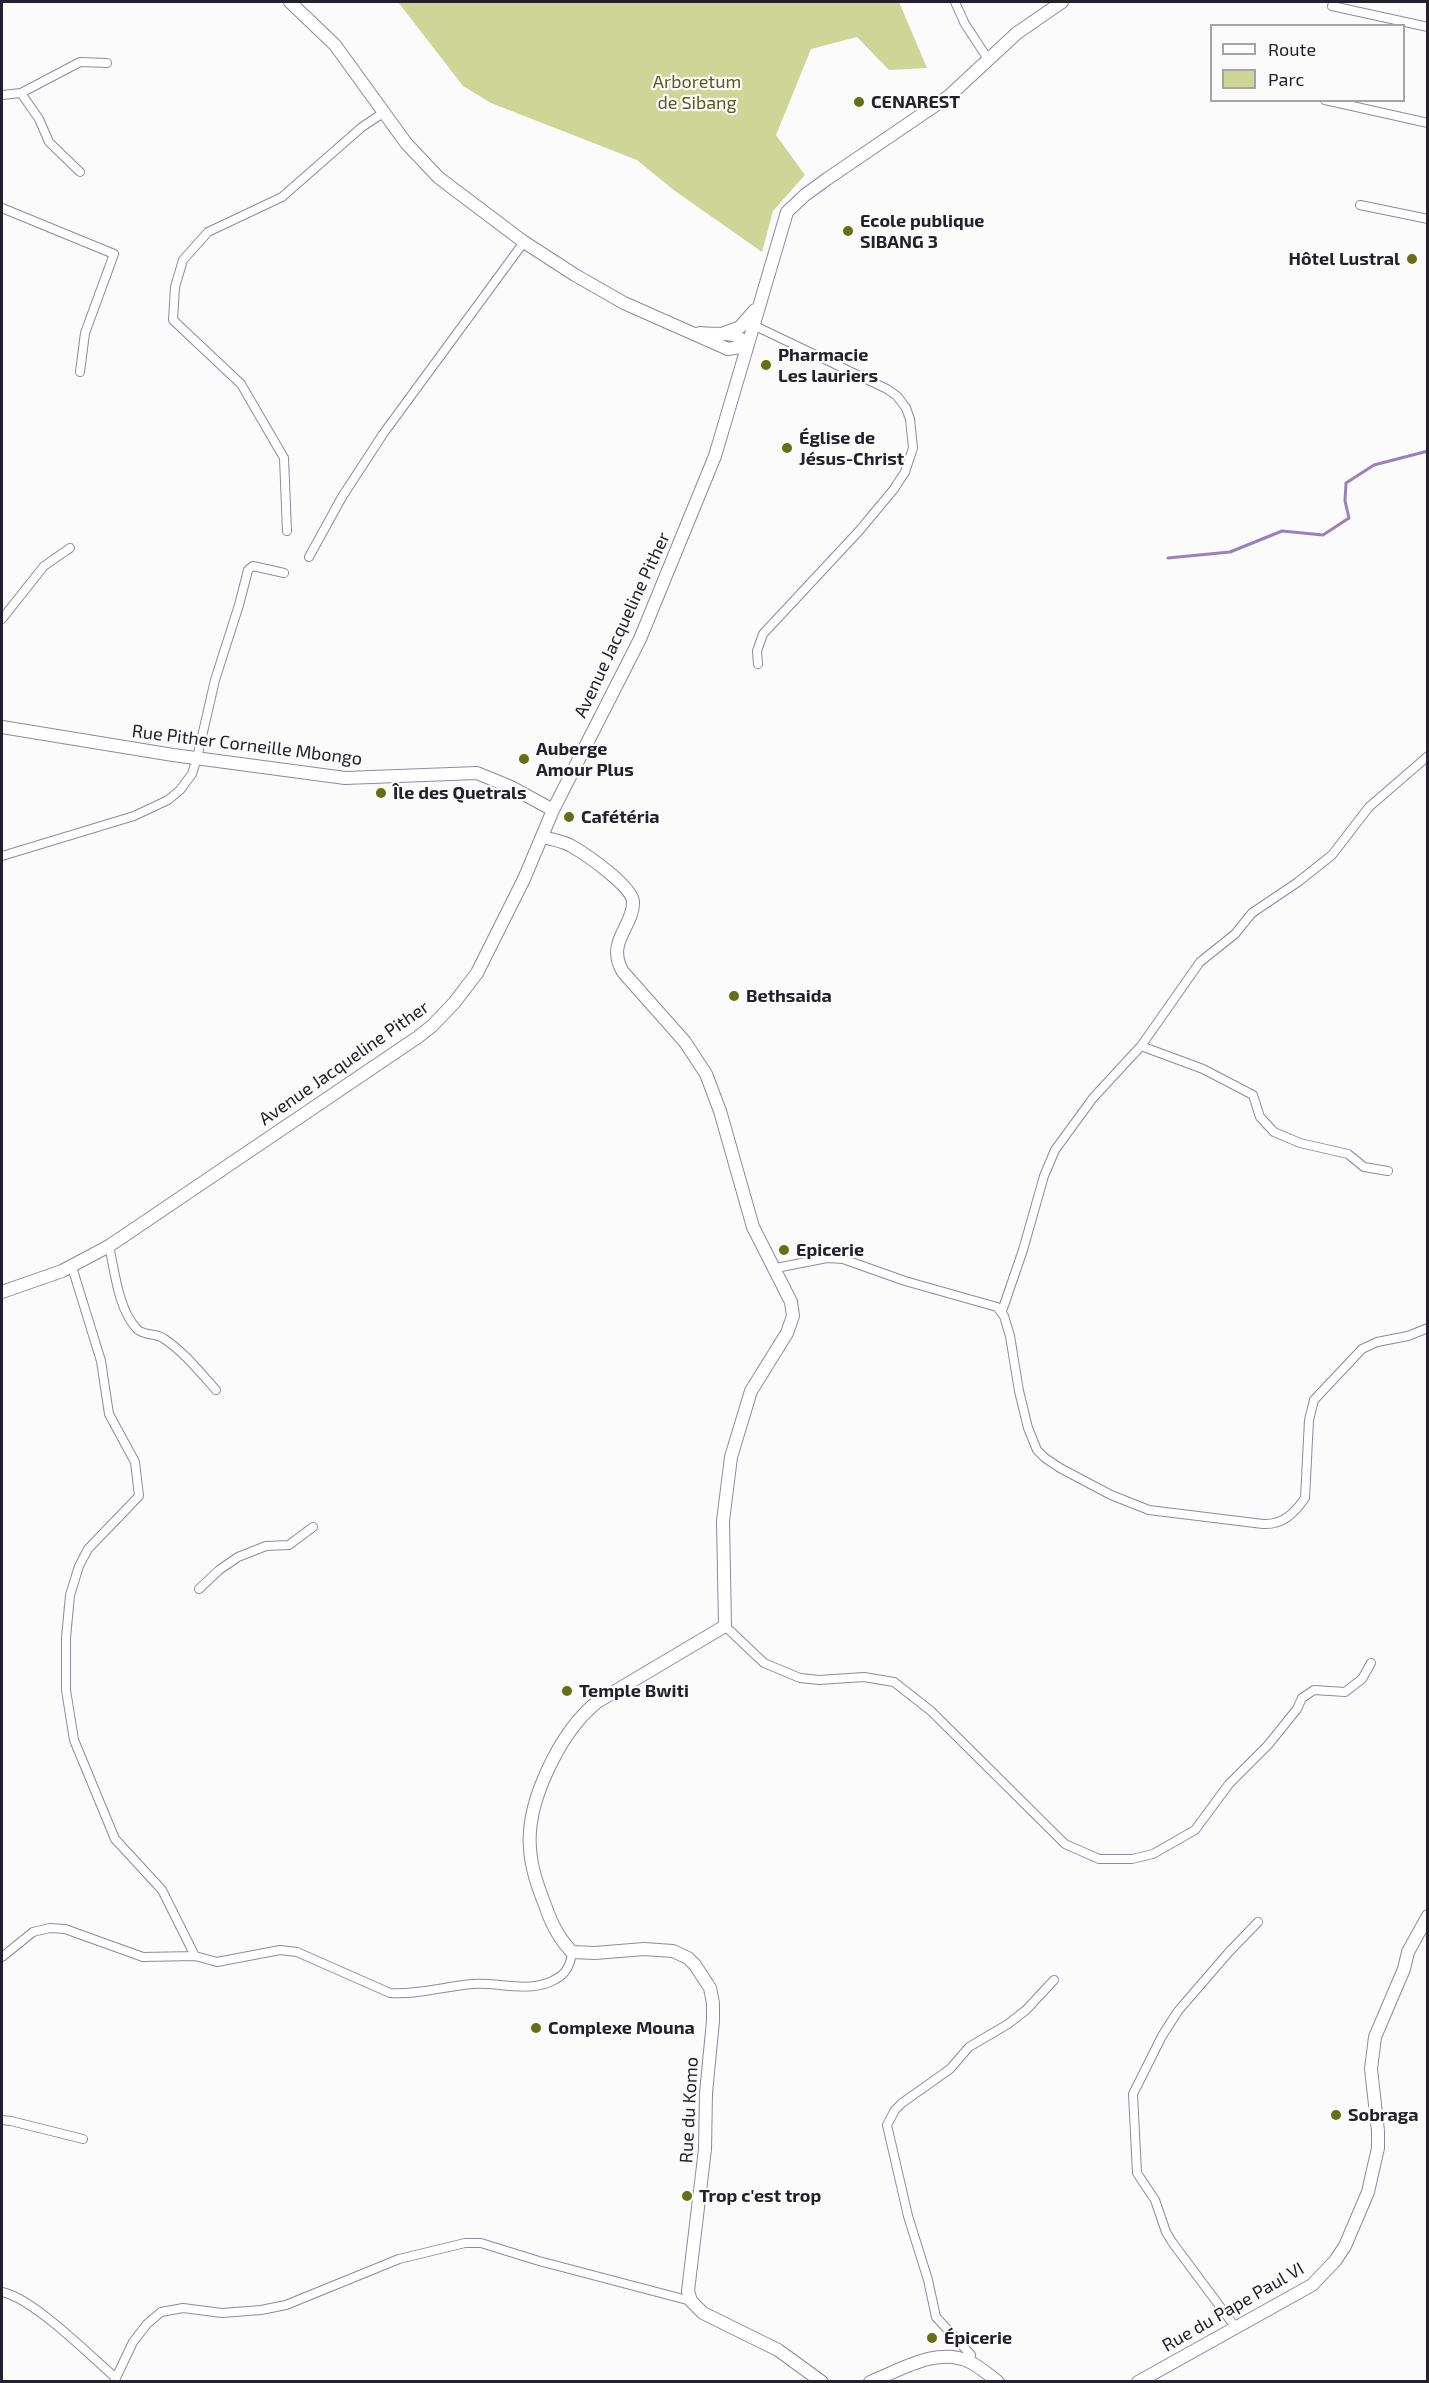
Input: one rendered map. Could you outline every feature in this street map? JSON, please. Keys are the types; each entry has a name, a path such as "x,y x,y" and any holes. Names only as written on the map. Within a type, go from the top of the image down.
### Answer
{"street":[{"path":"290,2 335,45 382,113 438,177 524,242 624,303 693,332 716,339 735,335 744,341 746,346"},
{"path":"955,2 965,24 988,59"},
{"name":"Avenue Jacqueline Pither","path":"2,1292 28,1285 72,1267 109,1246 432,1026 461,995 477,973 506,916 543,837 553,810 620,680 661,591 715,456 787,212 796,202 837,171 949,96 1017,33 1062,2"},
{"path":"1332,6 1428,27"},
{"path":"2,95 21,93 80,62 107,63"},
{"path":"21,93 39,119 49,142 80,172"},
{"path":"1334,102 1428,123"},
{"path":"287,531 284,458 241,384 173,320 175,287 183,260 208,232 282,197 362,127 382,113"},
{"path":"1360,205 1428,219"},
{"path":"2,208 114,254 85,333 80,372"},
{"path":"309,557 342,497 383,434 524,242"},
{"path":"716,339 740,327 758,307"},
{"path":"753,325 887,389 897,396 906,408 913,447 905,472 894,489 835,559 763,634 757,651 758,664"},
{"path":"716,339 733,363 737,383"},
{"path":"2,619 45,566 70,548"},
{"path":"2,856 134,816 168,800 180,790 192,774 197,758 215,680 240,605 248,570 253,566 284,573"},
{"name":"Rue Pither Corneille Mbongo","path":"2,727 197,758 360,779 477,773 511,787 553,810"},
{"path":"1428,756 1369,807 1332,855 1298,882 1252,913 1235,934 1200,962 1141,1046 1093,1098 1055,1150 1044,1176 1017,1270 1002,1311 1010,1336 1028,1428 1037,1450 1045,1458 1111,1495 1149,1510 1273,1525 1297,1510 1305,1498 1310,1410 1322,1390 1362,1349 1377,1342 1408,1336 1428,1328"},
{"path":"543,837 574,847 623,885 632,895 633,907 618,945 618,964 685,1042 706,1074 720,1111 753,1227 776,1268 791,1302 793,1316 788,1333 751,1391 732,1457 723,1521 724,1626 764,1663 800,1678 819,1680 864,1677 894,1682 930,1711 1065,1844 1078,1852 1102,1860 1132,1859 1153,1854 1195,1830 1229,1784 1268,1745 1297,1709 1302,1698 1314,1690 1346,1692 1362,1679 1371,1663"},
{"path":"1141,1046 1203,1069 1253,1095 1260,1117 1274,1132 1300,1143 1348,1154 1364,1167 1388,1171"},
{"path":"109,1246 119,1292 136,1328 142,1333 160,1337 181,1352 216,1390"},
{"path":"776,1268 827,1258 843,1259 905,1281 989,1304 1002,1311"},
{"path":"72,1267 101,1361 109,1414 135,1462 139,1490 139,1496 88,1549 79,1566 70,1595 66,1638 66,1690 74,1740 115,1839 162,1890 195,1956"},
{"path":"199,1589 219,1570 238,1557 266,1546 289,1545 313,1527"},
{"path":"2,1957 33,1932 50,1928 65,1929 143,1957 195,1956 217,1962 280,1950 297,1952 390,1993 403,1994 471,1984 521,1987 546,1984 562,1975 572,1952 561,1940 549,1915 534,1875 530,1848 533,1810 550,1765 575,1725 597,1702 724,1626"},
{"name":"Rue du Pape Paul VI","path":"1138,2382 1312,2285 1335,2261 1354,2228 1373,2177 1378,2148 1371,2068 1376,2037 1404,1969 1408,1952 1428,1916"},
{"path":"1236,2328 1172,2242 1166,2232 1155,2200 1137,2173 1133,2094 1158,2045 1179,2011 1258,1922"},
{"name":"Rue du Komo","path":"572,1952 588,1954 644,1949 673,1952 688,1958 710,1988 713,2021 706,2093 705,2149 687,2285 691,2301"},
{"path":"969,2361 971,2355 936,2318 928,2280 908,2216 887,2125 895,2110 902,2103 950,2069 969,2046 1008,2024 1026,2010 1054,1980"},
{"path":"2,2120 83,2139"},
{"path":"2,2292 14,2295 43,2316 115,2380 133,2342 147,2324 161,2312 183,2308 222,2313 286,2305 399,2259 465,2242 481,2243 539,2261 691,2301 703,2313 778,2350 822,2382"},
{"path":"870,2382 935,2358 947,2356 969,2361 998,2382"}],"green space":[{"name":"Arboretum de Sibang","path":"398,2 899,2 927,68 889,70 857,37 811,49 776,135 805,175 773,211 762,252 675,191 637,160 491,103 463,86"}],"waterway":[{"path":"1168,558 1230,552 1282,531 1323,535 1349,518 1345,501 1346,483 1374,465 1428,451"}],"place":[{"name":"CENAREST","path":"859,102"},
{"name":"Ecole publique SIBANG 3","path":"848,231"},
{"name":"Hôtel Lustral","path":"1412,259"},
{"name":"Pharmacie Les lauriers","path":"766,365"},
{"name":"Église de Jésus-Christ","path":"787,448"},
{"name":"Auberge Amour Plus","path":"524,759"},
{"name":"Île des Quetrals","path":"381,793"},
{"name":"Cafétéria","path":"569,817"},
{"name":"Bethsaida","path":"734,996"},
{"name":"Epicerie","path":"784,1250"},
{"name":"Temple Bwiti","path":"567,1691"},
{"name":"Complexe Mouna","path":"536,2028"},
{"name":"Sobraga","path":"1336,2115"},
{"name":"Trop c'est trop","path":"687,2196"},
{"name":"Épicerie","path":"932,2338"}]}
